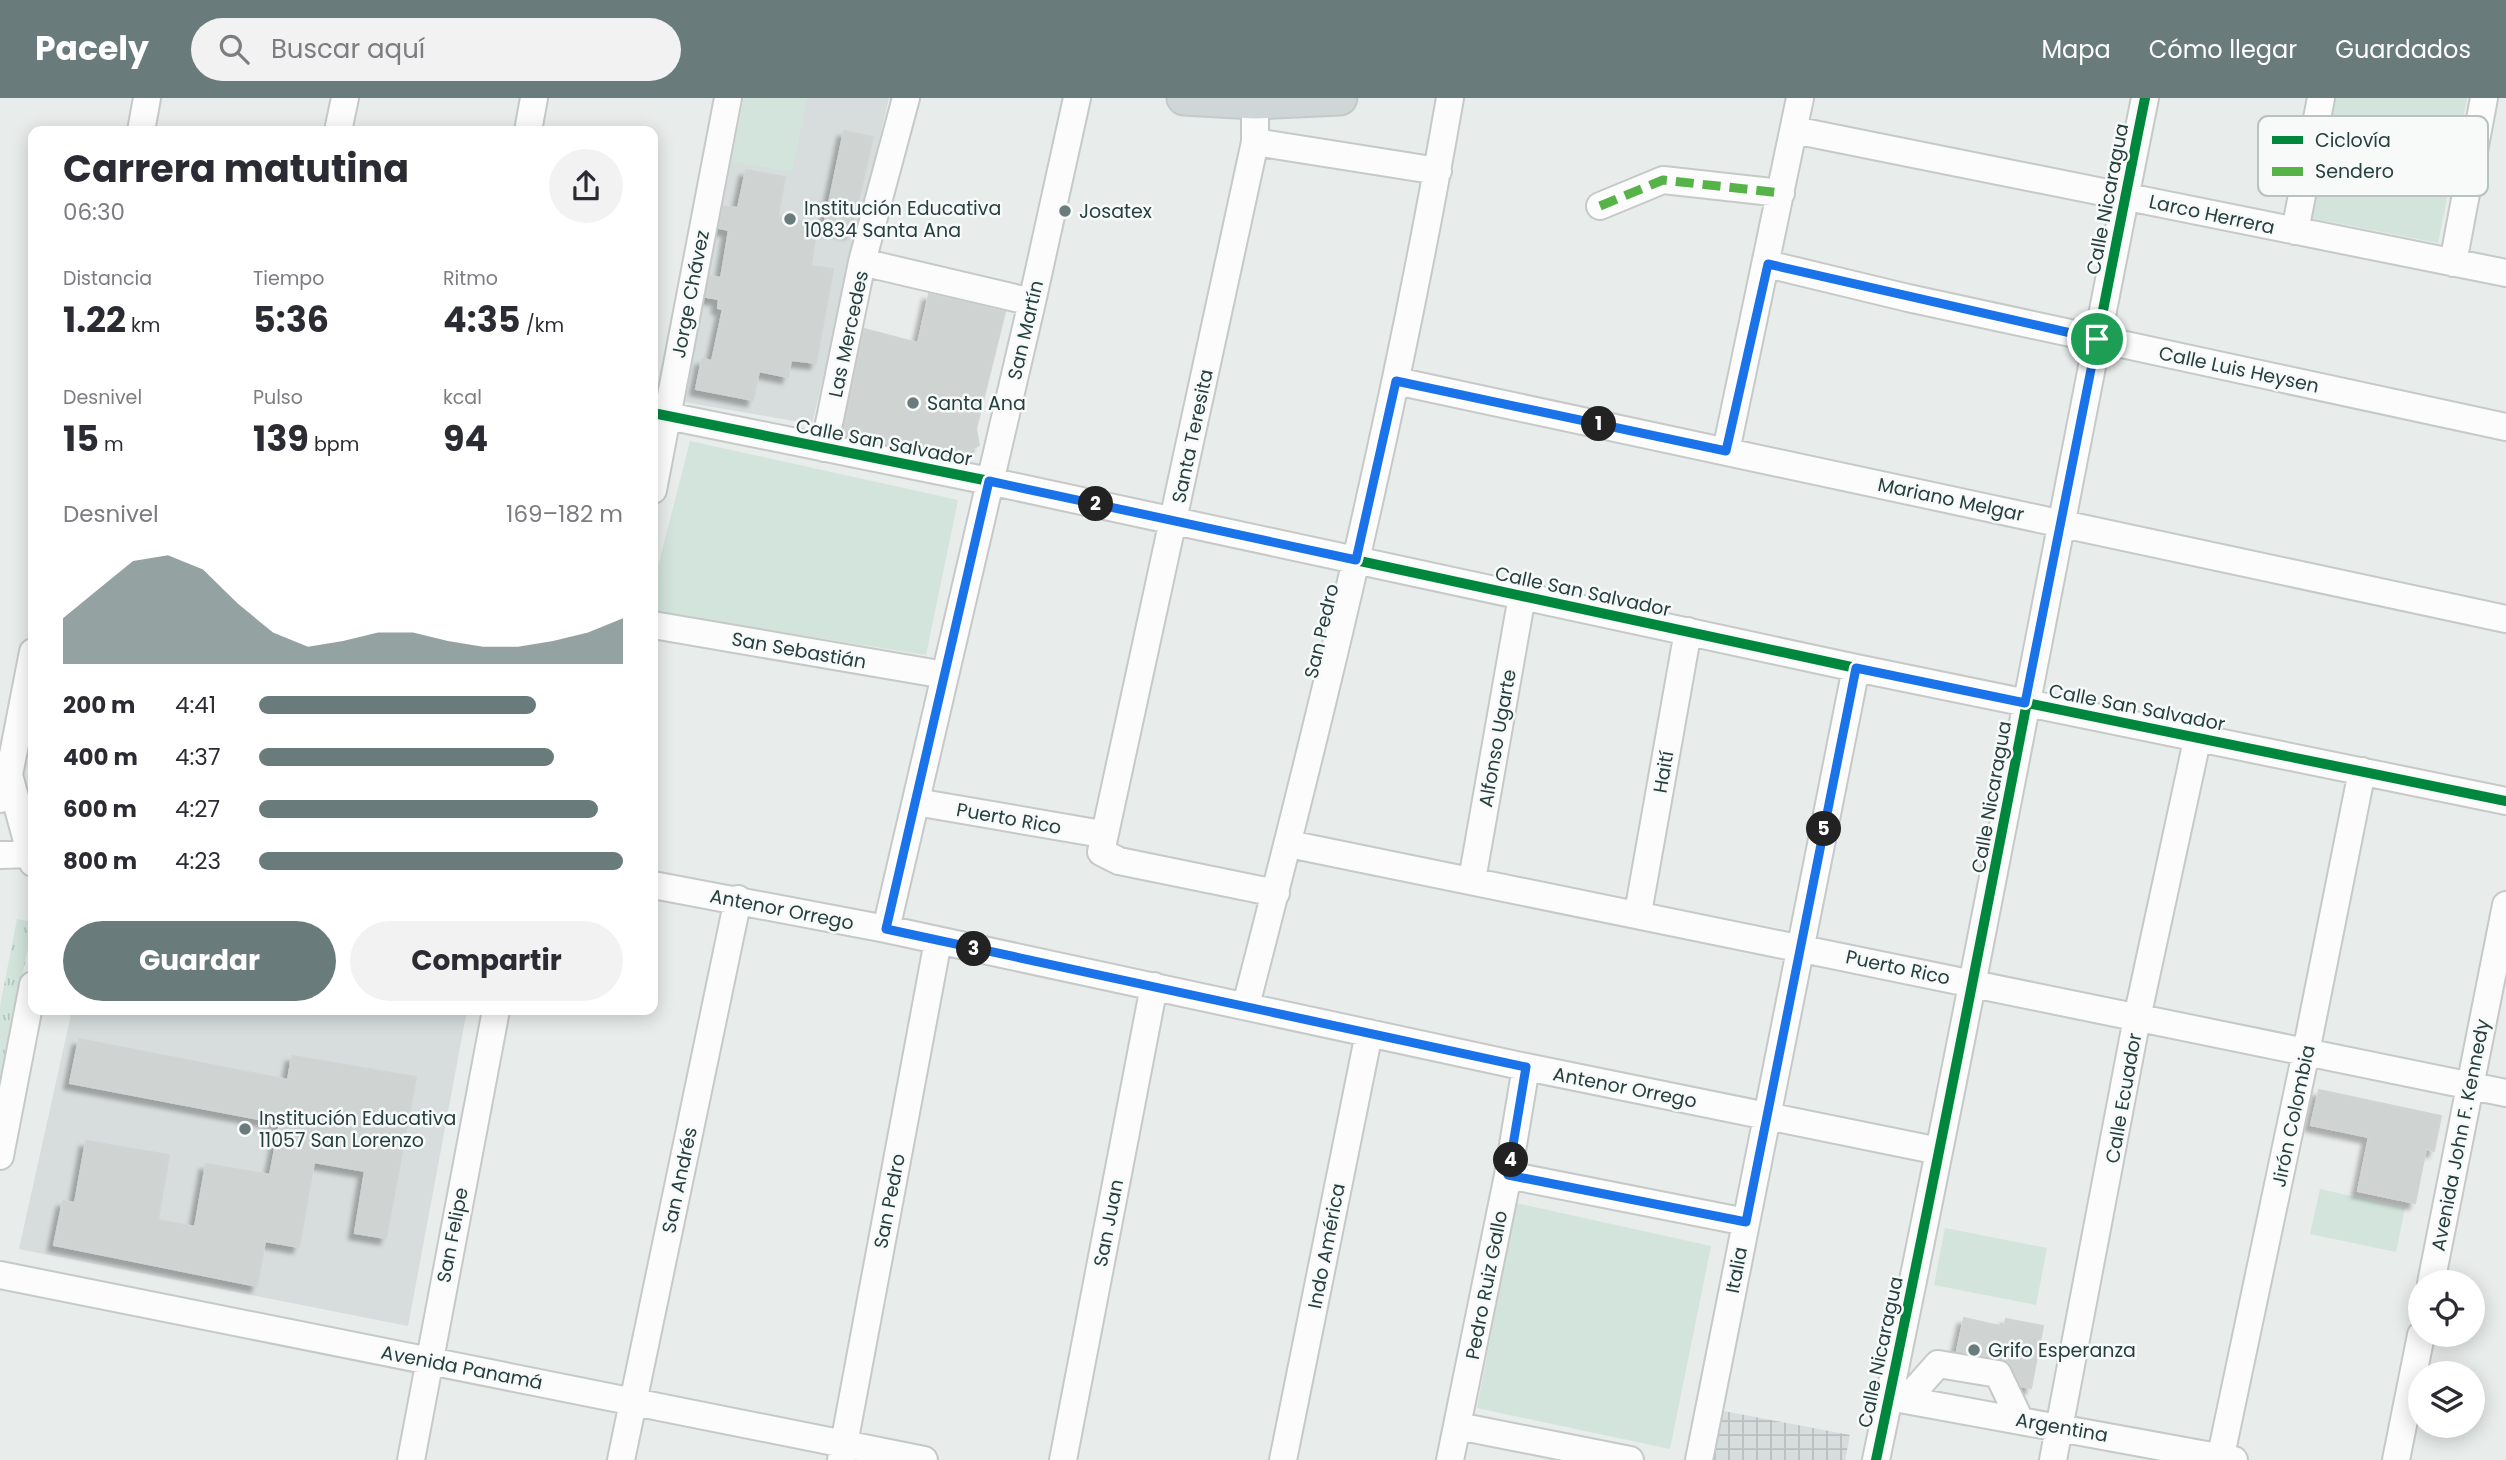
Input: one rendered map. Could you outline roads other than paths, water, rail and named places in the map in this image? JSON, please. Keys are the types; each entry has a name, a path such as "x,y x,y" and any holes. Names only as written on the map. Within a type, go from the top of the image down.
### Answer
{"main road":[{"path":"1184,98 1255,102 1340,98"}],"street":[{"path":"142,126 147,98"},
{"path":"339,126 345,98"},
{"path":"529,126 534,98"},
{"name":"Jorge Chávez","path":"658,436 660,415 729,98"},
{"name":"Las Mercedes","path":"824,448 862,262 906,98"},
{"name":"San Martín","path":"886,929 1077,98"},
{"name":"San Pedro","path":"1246,1005 1289,844 1356,560 1396,381 1450,98"},
{"path":"1726,451 1768,264 1800,98"},
{"name":"Calle Nicaragua","path":"1876,1460 1898,1398 1939,1151 1975,984 2025,703 2145,98"},
{"path":"2317,116 2321,98"},
{"path":"2481,116 2484,98"},
{"name":"Santa Teresita","path":"1102,843 1255,142 1255,102"},
{"name":"Larco Herrera","path":"1794,130 2506,273"},
{"path":"1255,142 1438,171"},
{"path":"1600,206 1663,180 1781,193"},
{"path":"2295,231 2302,196"},
{"path":"2453,263 2466,196"},
{"path":"862,262 1032,302"},
{"name":"Calle Luis Heysen","path":"1768,264 2097,339 2506,426"},
{"name":"Mariano Melgar","path":"1396,381 2506,619"},
{"name":"Calle San Salvador","path":"660,415 989,481 1856,668 2506,801"},
{"name":"Alfonso Ugarte","path":"1472,880 1522,596"},
{"name":"San Sebastián","path":"658,626 944,675"},
{"name":"Haití","path":"1638,913 1688,631"},
{"path":"28,666 10,715 4,787 28,847"},
{"name":"Italia","path":"1699,1460 1856,668"},
{"name":"Calle Ecuador","path":"2053,1460 2137,1018 2198,736"},
{"name":"Jirón Colombia","path":"2225,1459 2362,771"},
{"name":"Puerto Rico","path":"916,803 1102,843 1119,861 1276,893"},
{"name":"Puerto Rico","path":"1289,844 1800,946 2506,1093"},
{"path":"0,855 28,857"},
{"name":"Antenor Orrego","path":"658,886 886,929 1526,1067 1939,1151"},
{"name":"San Andrés","path":"621,1460 738,900"},
{"name":"Avenida John F. Kennedy","path":"2434,1270 2506,905"},
{"name":"San Pedro","path":"842,1452 938,941"},
{"name":"San Juan","path":"1063,1460 1154,986"},
{"path":"0,1156 28,1011"},
{"name":"San Felipe","path":"411,1460 495,1015"},
{"name":"Indo América","path":"1283,1460 1369,1032"},
{"name":"Pedro Ruiz Gallo","path":"1450,1460 1508,1175 1526,1067"},
{"path":"1508,1175 1746,1222"},
{"name":"Avenida Panamá","path":"0,1275 632,1401 842,1452 924,1460"},
{"path":"2396,1460 2419,1347"},
{"path":"1898,1398 1938,1364 1998,1374 2020,1420"},
{"name":"Argentina","path":"1898,1398 2225,1459"},
{"path":"1458,1426 1630,1460"}],"place":[{"name":"Josatex","path":"1065,211"},
{"name":"Institución Educativa 10834 Santa Ana","path":"790,219"},
{"name":"Santa Ana","path":"913,403"},
{"name":"Institución Educativa 11057 San Lorenzo","path":"245,1129"},
{"name":"Grifo Esperanza","path":"1974,1350"}]}
